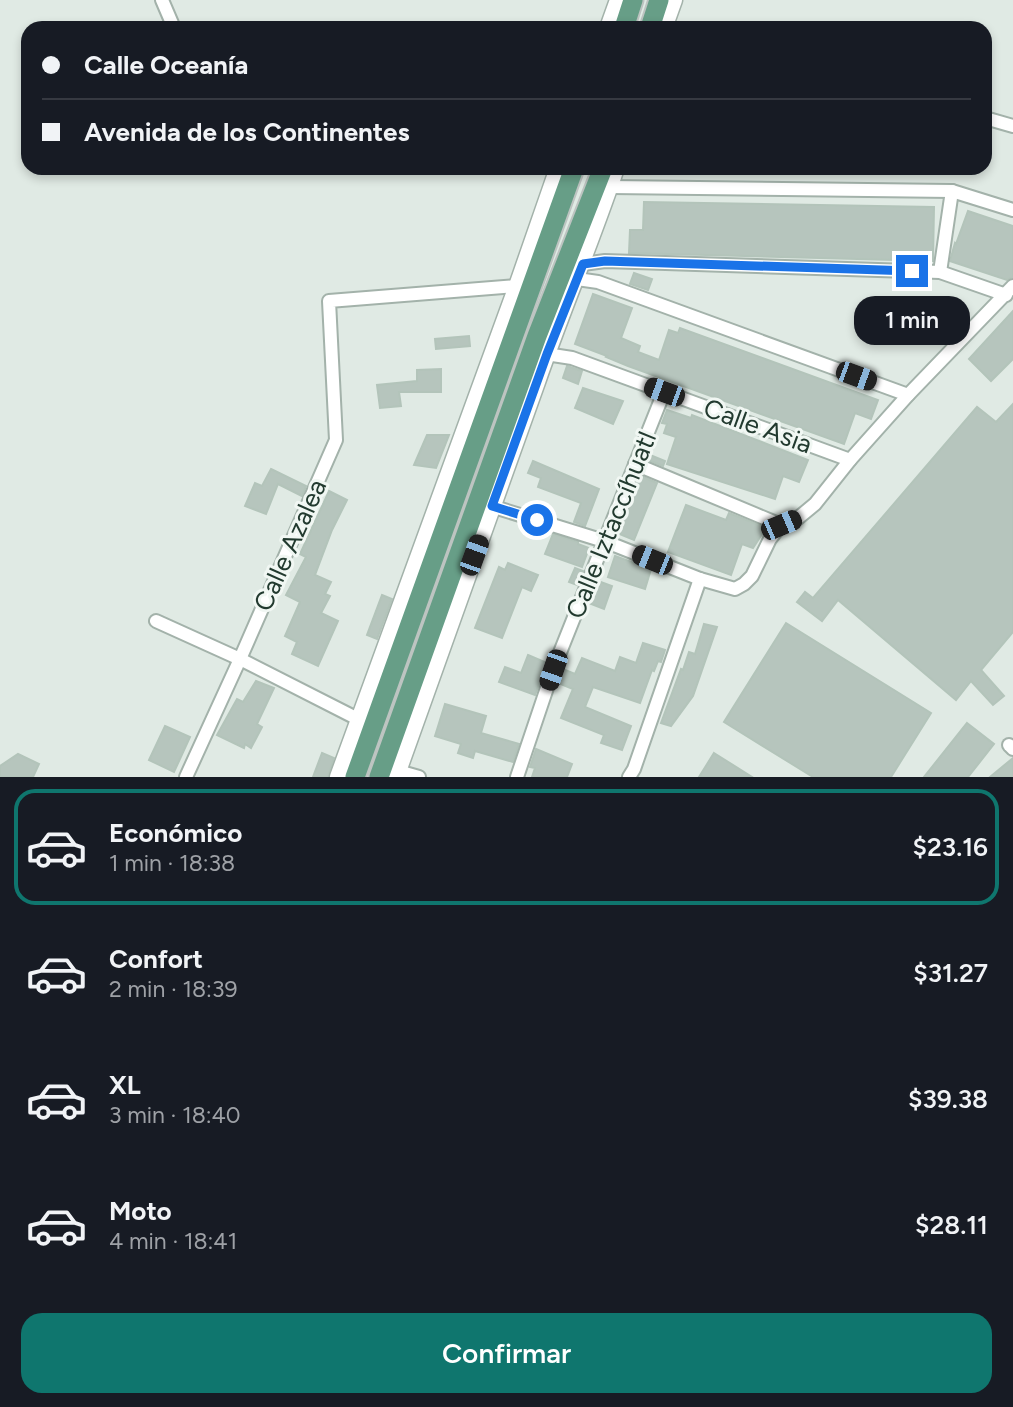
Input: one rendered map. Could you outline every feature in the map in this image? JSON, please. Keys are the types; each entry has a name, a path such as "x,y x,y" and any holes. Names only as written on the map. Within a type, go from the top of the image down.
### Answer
{"main road":[{"path":"626,21 633,0"},
{"path":"652,21 659,0"},
{"path":"355,777 571,175"},
{"path":"379,777 537,336 600,175"}],"street":[{"path":"162,0 171,21"},
{"path":"610,21 618,0"},
{"path":"666,21 674,0"},
{"path":"992,120 1013,126"},
{"path":"338,777 556,175"},
{"path":"418,777 397,774 614,175"},
{"path":"610,187 952,191 1013,210"},
{"path":"940,272 952,191"},
{"path":"492,506 604,541 700,579 735,589 752,576 770,539 781,525 798,518 815,504 908,395 1009,290 940,272 605,261 580,271"},
{"path":"580,271 598,282 908,395"},
{"name":"Calle Azalea","path":"186,777 336,440 329,301 517,286"},
{"name":"Calle Asia","path":"547,354 572,358 850,460"},
{"name":"Calle Iztaccíhuatl","path":"517,777 553,670 664,392"},
{"path":"635,464 781,525"},
{"path":"629,777 700,579"},
{"path":"156,621 240,659 358,719"}],"building":[{"path":"644,202 934,207 933,261 629,253 630,230 643,230"},
{"path":"968,211 1013,226 1013,277 1007,280 950,261"},
{"path":"634,273 652,279 648,290 630,284"},
{"path":"593,294 632,308 621,338 640,346 638,352 659,360 669,330 678,333 680,328 878,400 871,419 855,413 844,444 628,366 575,344"},
{"path":"1013,311 1013,359 991,381 969,359"},
{"path":"469,336 470,346 436,349 435,339"},
{"path":"567,366 582,371 578,384 563,378"},
{"path":"441,369 441,392 399,392 401,406 380,408 377,385 417,381 417,370"},
{"path":"583,388 623,401 613,424 575,408"},
{"path":"1013,404 1013,632 981,670 1004,696 993,705 971,681 956,700 838,600 822,621 797,602 805,592 813,598 977,407 996,422"},
{"path":"667,410 691,418 692,415 808,460 799,482 783,476 775,499 667,464 676,437 664,433 667,424 662,423"},
{"path":"427,435 449,435 436,468 414,465"},
{"path":"650,455 665,461 663,466 648,460"},
{"path":"533,461 599,489 585,526 574,522 581,503 538,487 541,478 528,473"},
{"path":"271,469 306,486 302,496 278,484 266,514 245,506 255,483 262,486"},
{"path":"641,476 657,483 634,540 617,533"},
{"path":"329,491 347,500 315,575 331,582 325,594 330,596 321,613 338,621 318,666 292,654 297,642 285,636 300,602 286,595 306,557 300,554"},
{"path":"686,505 726,520 729,513 766,528 753,548 742,544 731,575 668,552"},
{"path":"553,534 589,548 582,567 545,554"},
{"path":"615,556 651,569 645,589 608,577"},
{"path":"508,563 538,575 531,591 522,587 502,638 475,628 499,567 505,570"},
{"path":"575,568 583,571 577,585 569,582"},
{"path":"598,581 612,586 604,609 591,604"},
{"path":"382,595 392,599 377,639 367,635"},
{"path":"786,623 931,713 891,777 813,777 724,722"},
{"path":"704,624 717,627 693,696 671,726 661,723 689,652 695,654"},
{"path":"643,643 665,650 661,662 658,661 654,671 652,670 640,703 593,687 585,707 631,726 622,750 601,743 604,735 561,718 573,689 558,683 563,669 575,674 582,658 615,671 620,657 636,663"},
{"path":"528,655 547,663 535,695 499,682 505,667 521,673"},
{"path":"256,681 274,688 257,724 262,727 251,748 245,744 244,748 217,735 237,699 243,702"},
{"path":"445,704 486,716 481,733 519,744 513,762 475,751 473,758 458,753 461,744 435,736"},
{"path":"967,723 994,744 968,777 924,777"},
{"path":"165,726 190,737 174,772 149,760"},
{"path":"536,749 572,764 567,777 532,777 535,768 530,767"},
{"path":"322,753 334,758 328,777 313,777"},
{"path":"714,753 752,777 699,777"},
{"path":"18,754 39,764 33,777 0,777 0,766"},
{"path":"1013,758 1013,777 990,777"}],"route":[{"path":"537,520 492,506 583,264 605,261 912,271"}]}
